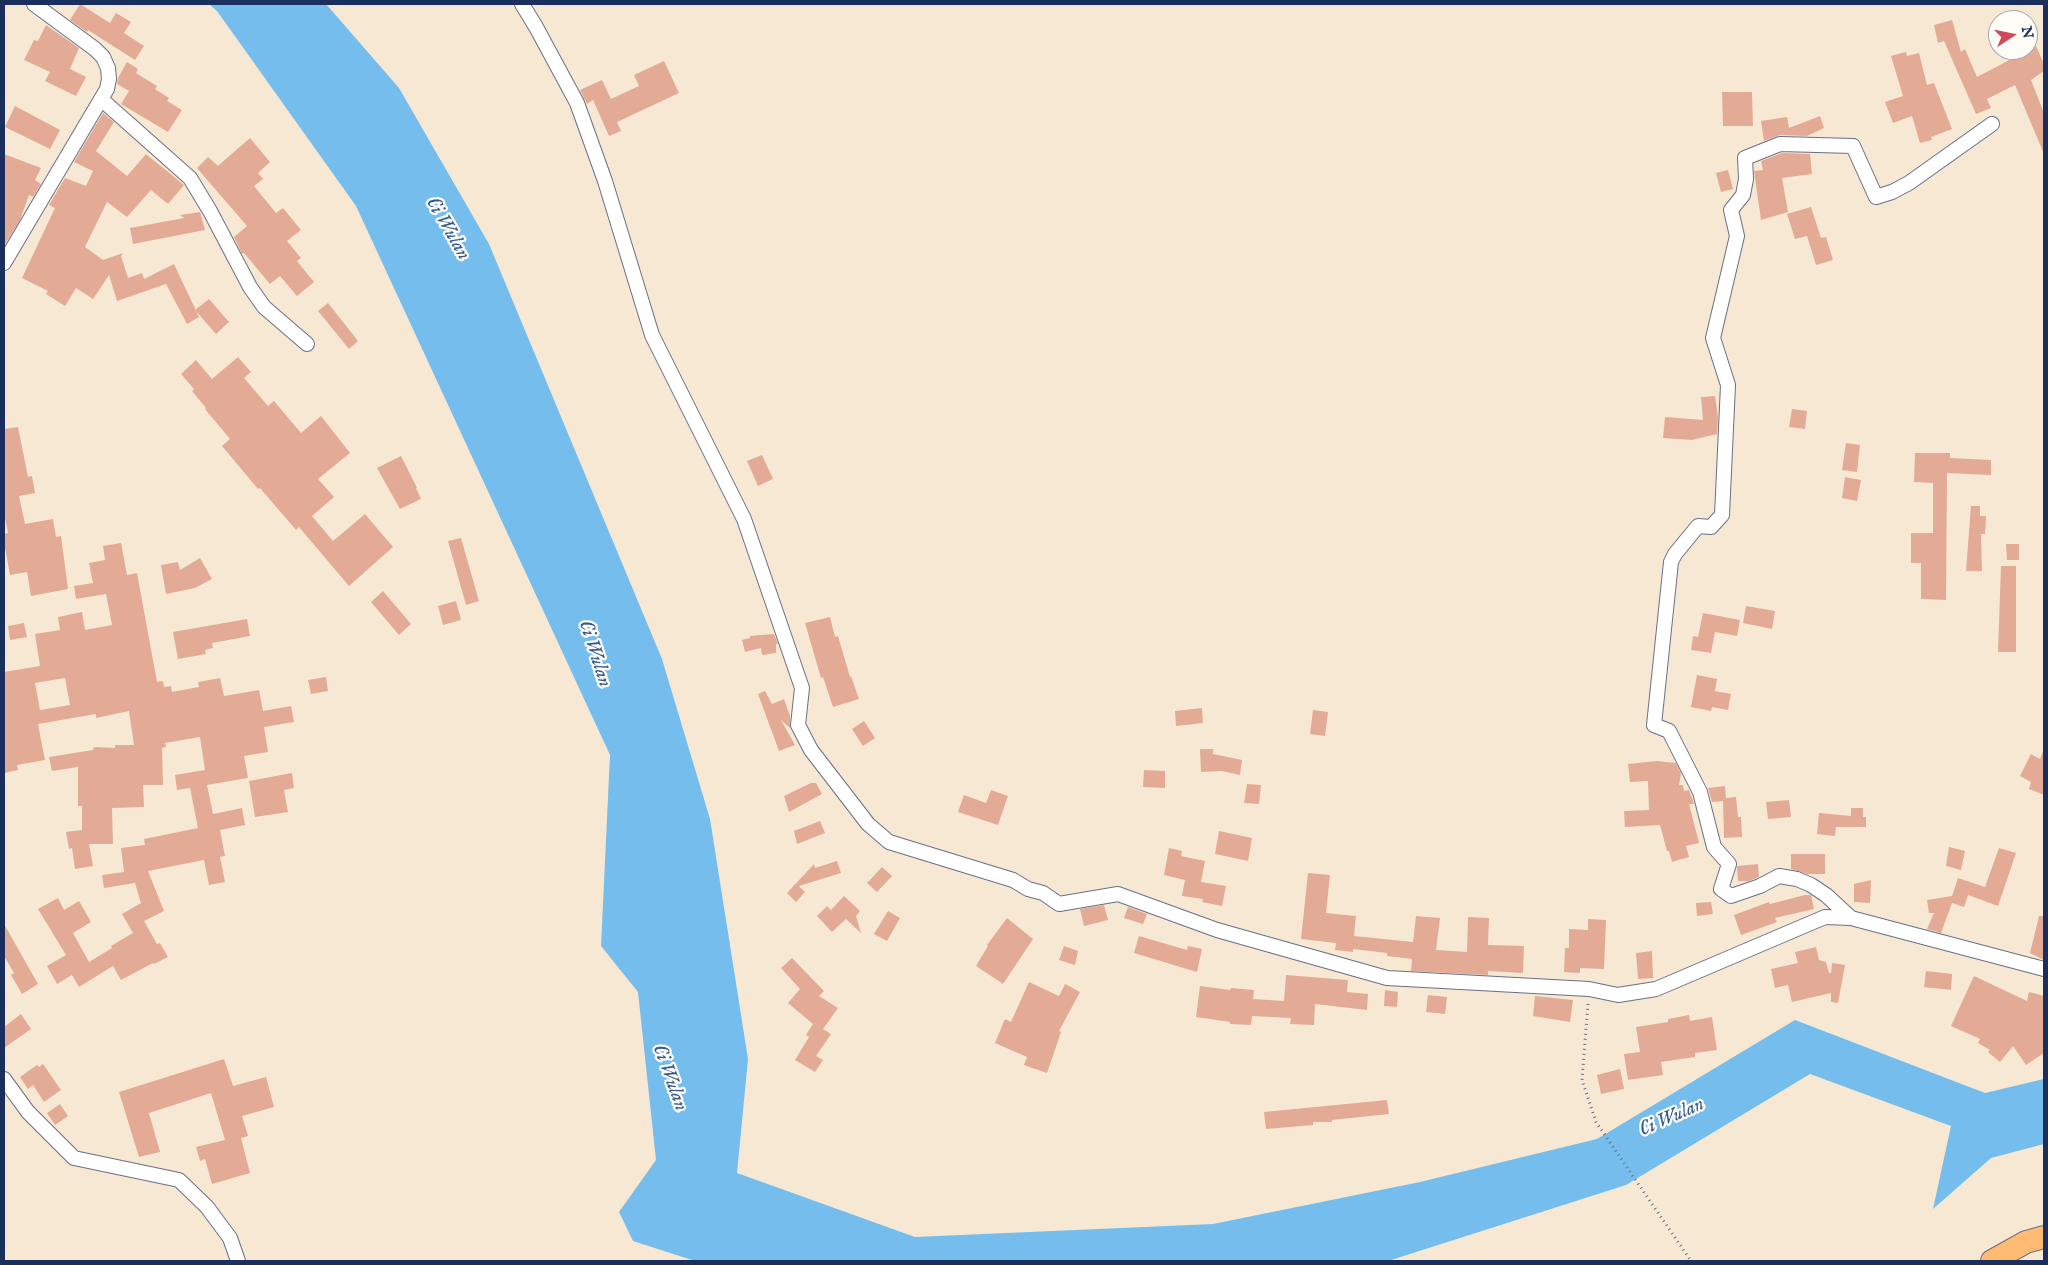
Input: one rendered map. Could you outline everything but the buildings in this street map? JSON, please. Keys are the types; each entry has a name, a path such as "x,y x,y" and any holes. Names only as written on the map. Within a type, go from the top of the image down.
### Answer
{"main road":[{"path":"1992,1261 2026,1242 2044,1237"}],"street":[{"path":"4,263 107,90 109,78 108,68 103,57 95,49 34,4"},
{"path":"522,4 577,102 605,181 652,335 744,519 802,688 798,725 811,750 868,824 889,842 1013,880 1028,889 1043,893 1058,904 1118,894 1218,930 1387,978 1589,989 1618,994 1656,989 1825,917 1850,918 2044,969"},
{"path":"101,99 190,178 210,211 250,287 264,308 307,344"},
{"path":"1850,918 1826,895 1811,885 1797,879 1779,876 1760,886 1730,896 1720,889 1729,864 1714,847 1700,792 1669,731 1654,725 1671,562 1675,554 1698,526 1711,527 1722,515 1728,385 1713,338 1737,236 1731,210 1743,195 1746,179 1745,158 1780,144 1853,146 1876,197 1892,192 1909,183 1992,124"},
{"path":"4,1079 28,1112 74,1158 179,1180 207,1207 230,1238 238,1261"}],"path":[{"path":"1589,989 1582,1080 1596,1122 1691,1261"}],"water":[{"name":"Ci Wulan","path":"209,4 326,4 399,88 489,244 662,659 710,819 748,1059 737,1173 915,1237 1213,1224 1420,1182 1597,1139 1795,1020 1985,1093 2044,1079 2044,1144 1991,1158 1933,1209 1951,1126 1810,1074 1626,1185 1388,1261 695,1261 633,1241 619,1212 656,1160 638,992 601,946 610,755 356,206 217,11"}]}
